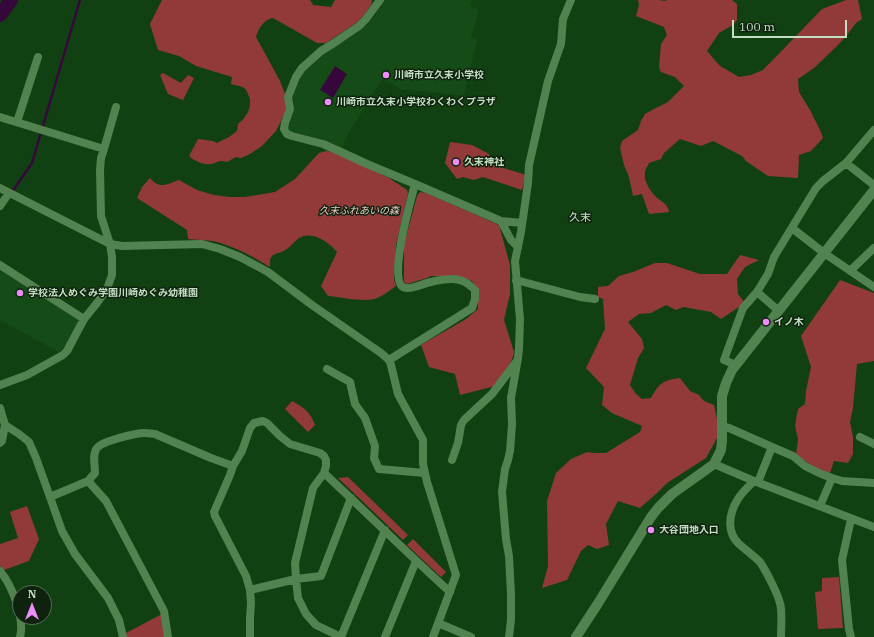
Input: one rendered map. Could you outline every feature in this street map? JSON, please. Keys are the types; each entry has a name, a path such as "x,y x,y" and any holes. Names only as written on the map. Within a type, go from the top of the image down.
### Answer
{"street":[{"path":"380,0 359,26 321,51 302,68 296,77 288,97 290,109 284,129 287,134 324,144 501,221 522,223"},
{"path":"509,637 511,620 511,594 509,556 502,492 505,469 510,451 512,424 511,398 518,358 520,319 515,261 528,183 529,165 548,81 561,44 563,19 571,0"},
{"path":"17,122 38,57"},
{"path":"0,385 27,374 63,355 67,351 84,319 107,289 112,275 112,257 110,244 101,216 100,170 101,158 116,107"},
{"path":"0,117 104,149"},
{"path":"736,365 724,360 743,308 757,292 768,274 774,257 816,188 846,163 874,130"},
{"path":"846,163 874,185"},
{"path":"389,360 472,308 475,298 475,290 464,281 445,279 411,288 405,288 400,285 398,278 398,265 402,238 415,184"},
{"path":"0,188 110,244 122,246 202,244 240,257 268,272 312,305 382,353 389,360 398,394 422,440 423,464 427,482 456,575 432,637"},
{"path":"576,637 658,508 672,494 714,464 721,450 723,426 722,396 726,383 736,365 874,190"},
{"path":"0,206 9,193"},
{"path":"501,221 511,240 518,247"},
{"path":"792,228 874,287"},
{"path":"850,271 874,248"},
{"path":"0,265 84,319"},
{"path":"516,280 580,297 595,299"},
{"path":"757,292 779,311"},
{"path":"452,460 458,443 461,425 464,420 492,394 518,358"},
{"path":"327,369 350,382 355,404 365,418 375,446 374,458 379,469 425,473"},
{"path":"0,408 5,425 2,441 0,443"},
{"path":"250,637 252,603 246,576 214,512 233,466 242,450 250,428 254,424 263,421 290,444 320,453 326,460 324,473 313,488 295,563 298,598 306,614 316,625 341,637 385,530"},
{"path":"5,425 30,442 62,531 75,554 108,598 119,620 123,637"},
{"path":"723,426 793,456 805,466 832,478 842,481 874,483"},
{"path":"50,497 88,481 95,473 94,454 96,448 101,444 133,434 155,434 233,466"},
{"path":"860,437 874,444"},
{"path":"772,447 756,481 738,498 731,517 730,528 732,535 739,544 760,562 769,579 781,608 781,637"},
{"path":"714,464 874,527"},
{"path":"324,473 385,530 416,562 450,592"},
{"path":"820,506 832,478"},
{"path":"88,481 106,501 164,611 168,637"},
{"path":"250,590 296,579 321,576 351,498"},
{"path":"851,519 842,560 848,629 851,637"},
{"path":"385,637 416,562"},
{"path":"0,572 9,584 13,593 20,617 22,631 20,637"},
{"path":"438,623 471,637"}],"shaded area":[{"name":"川崎市立久末小学校","path":"384,0 472,0 470,6 479,10 471,38 477,40 464,96 401,89 382,79 348,134 342,147 290,131 288,126 294,109 293,95 305,70 322,55 357,33 365,26 374,17"},
{"path":"335,66 347,74 333,98 320,90"},
{"name":"学校法人めぐみ学園川崎めぐみ幼稚園","path":"0,268 80,319 64,348 59,352 0,320"}],"green space":[{"path":"162,0 310,0 313,5 331,7 335,0 372,0 371,5 356,23 326,43 317,43 273,18 264,23 256,37 280,81 285,94 286,111 276,131 262,146 250,154 241,158 236,157 227,162 219,161 213,164 205,164 194,160 189,156 198,139 217,143 237,131 238,124 244,119 248,112 250,104 249,96 244,88 231,84 232,77 196,66 179,56 158,50 150,24"},
{"path":"638,0 732,0 737,4 737,20 733,25 719,33 707,51 720,66 739,77 751,75 763,70 822,9 846,0 858,0 862,19 856,23 837,46 814,68 798,79 799,92 810,110 823,138 811,151 799,155 798,178 768,176 746,161 742,156 713,141 701,146 680,139 664,153 661,159 649,163 645,170 645,179 652,193 663,202 669,212 649,214 642,194 633,196 620,148 622,141 638,130 645,114 668,102 684,86 675,77 661,72 659,67 661,44 667,35 664,27 636,16 639,5"},
{"path":"163,73 181,83 188,75 194,78 183,100 168,94 160,75"},
{"path":"450,142 472,145 489,154 494,165 526,175 522,190 483,177 474,180 463,177 457,179 445,163"},
{"name":"久末ふれあいの森","path":"326,151 335,152 389,178 407,190 408,193 396,245 394,280 396,286 377,298 360,300 328,296 321,286 337,252 330,244 320,238 309,235 299,238 287,249 272,256 270,267 250,255 228,246 213,241 188,239 187,230 137,198 142,187 150,178 160,185 179,180 197,190 214,195 230,197 245,197 275,192 295,179 319,153"},
{"path":"420,192 426,193 499,225 510,265 510,294 504,320 514,352 512,360 506,371 495,386 460,395 455,374 429,367 421,345 466,319 478,309 478,289 472,281 458,276 431,276 407,284 404,282 404,245 417,196"},
{"path":"740,255 759,260 745,267 737,279 738,294 745,303 721,319 711,312 684,307 676,310 666,305 651,313 639,314 628,322 642,339 644,348 638,358 630,385 636,394 642,399 651,398 662,383 680,378 690,391 699,395 704,401 714,405 717,419 717,438 706,458 667,483 640,508 618,501 606,524 609,545 597,549 588,545 581,551 567,580 542,588 548,566 547,501 556,473 571,459 587,452 606,453 640,432 642,426 612,413 602,405 604,387 586,368 605,329 603,299 598,297 598,287 608,286 619,276 655,263 667,263 700,274 727,274"},
{"path":"840,280 874,293 874,361 857,364 853,408 850,422 853,437 853,454 848,463 834,461 830,473 816,468 796,454 798,440 795,425 798,409 805,404 811,367 801,336"},
{"path":"292,401 306,411 311,417 315,425 308,432 285,409"},
{"path":"348,477 408,535 403,540 338,478"},
{"path":"27,506 39,539 29,561 4,570 0,566 0,544 18,538 10,512"},
{"path":"413,539 446,572 441,577 407,545"},
{"path":"839,577 843,628 818,629 815,592 822,591 822,578"},
{"path":"162,614 165,637 126,637 126,633"}],"waterway":[{"path":"0,15 11,0"},
{"path":"12,192 32,163 80,0"}],"place":[{"name":"川崎市立久末小学校","path":"386,75"},
{"name":"川崎市立久末小学校わくわくプラザ","path":"328,102"},
{"name":"久末神社","path":"456,162"},
{"name":"学校法人めぐみ学園川崎めぐみ幼稚園","path":"20,293"},
{"name":"イノ木","path":"766,322"},
{"name":"大谷団地入口","path":"651,530"}],"district":[{"name":"久末","path":"580,218"}]}
